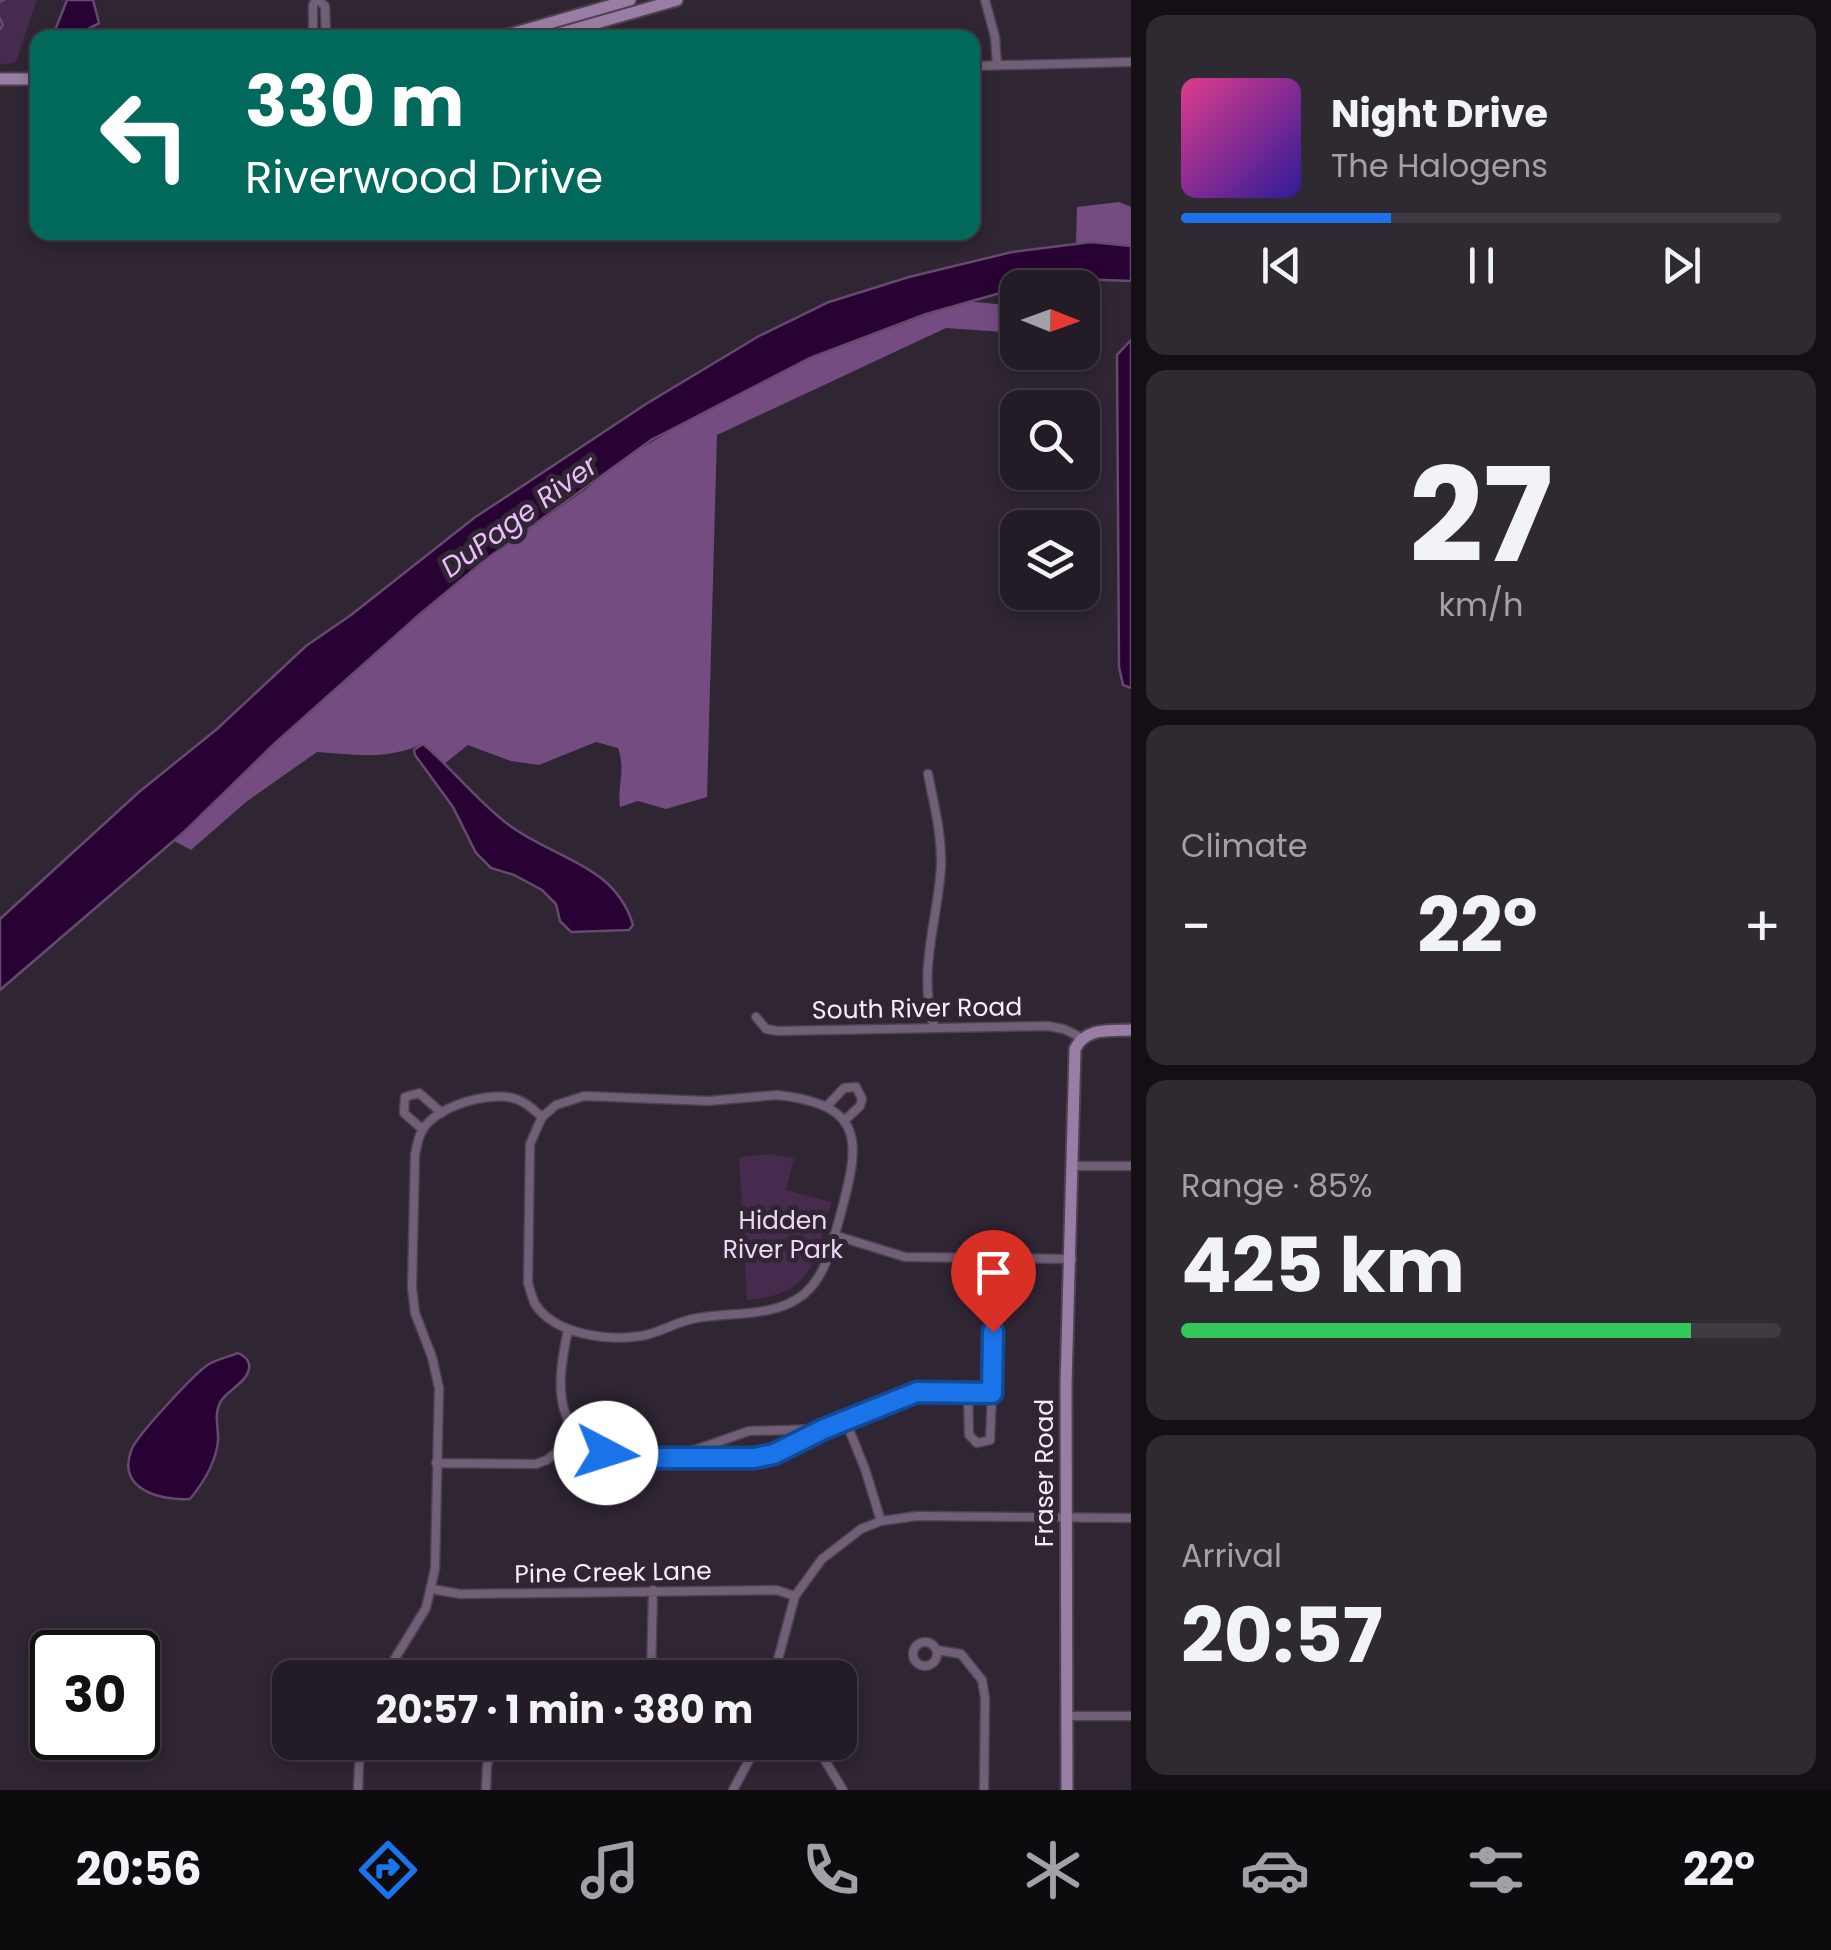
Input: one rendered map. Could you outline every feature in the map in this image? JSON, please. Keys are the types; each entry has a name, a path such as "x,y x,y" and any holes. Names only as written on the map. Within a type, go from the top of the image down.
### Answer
{"street":[{"path":"312,30 313,5 317,0 325,6 326,30"},
{"path":"525,30 630,0"},
{"path":"572,30 677,0"},
{"path":"985,0 995,37 997,65"},
{"path":"980,66 1131,62"},
{"path":"0,79 30,79"},
{"path":"928,774 941,851 927,952 929,1008 934,1026"},
{"name":"South River Road","path":"756,1017 766,1029 778,1032 1048,1026 1082,1038"},
{"path":"1082,1038 1096,1031 1131,1030"},
{"name":"Fraser Road","path":"1067,1790 1066,1385 1075,1050 1082,1038"},
{"path":"828,1105 844,1088 856,1087 862,1098 860,1106 844,1122"},
{"path":"422,1130 404,1113 405,1098 419,1093 442,1113"},
{"path":"395,1660 426,1608 432,1589 439,1388 432,1356 415,1313 412,1288 415,1154 422,1130 442,1113 464,1102 496,1094 520,1100 542,1116"},
{"path":"777,1095 828,1105 844,1122 852,1140 854,1159 826,1263 814,1284 782,1306 691,1319 626,1338 568,1330 549,1319 534,1303 528,1282 530,1144 542,1116 556,1105 584,1096 708,1101 777,1095"},
{"path":"1074,1166 1131,1166"},
{"path":"834,1235 905,1256 1072,1260"},
{"path":"968,1393 968,1436 984,1444 993,1432 994,1260"},
{"path":"568,1330 559,1370 559,1396 568,1419 578,1434 606,1453 624,1458 754,1458 774,1454 824,1429 917,1392 992,1393"},
{"path":"846,1422 866,1469 881,1520"},
{"path":"675,1457 749,1431 824,1429"},
{"path":"436,1463 536,1464 547,1460 578,1434"},
{"path":"778,1660 795,1596 822,1559 838,1544 881,1520 917,1516 1131,1518"},
{"name":"Pine Creek Lane","path":"432,1589 460,1594 776,1590 795,1596"},
{"path":"652,1660 653,1590"},
{"path":"937,1650 960,1654 982,1680 984,1790"},
{"path":"1068,1716 1131,1716"},
{"path":"358,1790 359,1760"},
{"path":"486,1790 489,1760"},
{"path":"734,1790 750,1760"},
{"path":"825,1760 843,1790"}],"green space":[{"path":"0,0 37,0 16,62 0,65"},
{"name":"Hidden River Park","path":"771,1154 794,1158 786,1190 831,1202 816,1256 799,1282 769,1297 747,1300 739,1157"}],"shaded area":[{"path":"1119,202 1131,207 1131,246 1076,244 1077,207"},
{"path":"965,301 1000,304 1000,332 946,328 717,435 707,797 666,809 638,801 620,807 618,748 596,742 539,765 511,761 468,745 444,764 422,744 384,754 317,752 246,802 191,850 174,841 274,744 485,560 625,458 697,415 810,358"}],"water":[{"path":"67,0 93,0 99,23 86,30 56,28"},
{"name":"DuPage River","path":"1091,242 1131,246 1131,281 1100,280 1100,270 1000,270 1000,293 926,314 810,358 651,440 485,560 420,614 274,744 185,831 0,990 0,919 306,646 474,518 646,404 759,336 829,302 909,277 1012,252"},
{"path":"1131,340 1131,688 1123,685 1119,667 1117,355"},
{"path":"423,744 509,825 581,865 612,888 633,925 629,930 571,932 560,921 556,904 542,890 491,868 476,853 453,807 415,755 414,750"},
{"path":"238,1353 248,1360 249,1368 219,1406 217,1449 190,1499 155,1495 136,1484 128,1464 135,1444 202,1369"}],"waterway":[{"path":"0,2 4,0"},
{"path":"0,18 0,29"}],"route":[{"path":"606,1453 624,1458 754,1458 774,1454 824,1429 917,1392 992,1393 993,1332"}]}
